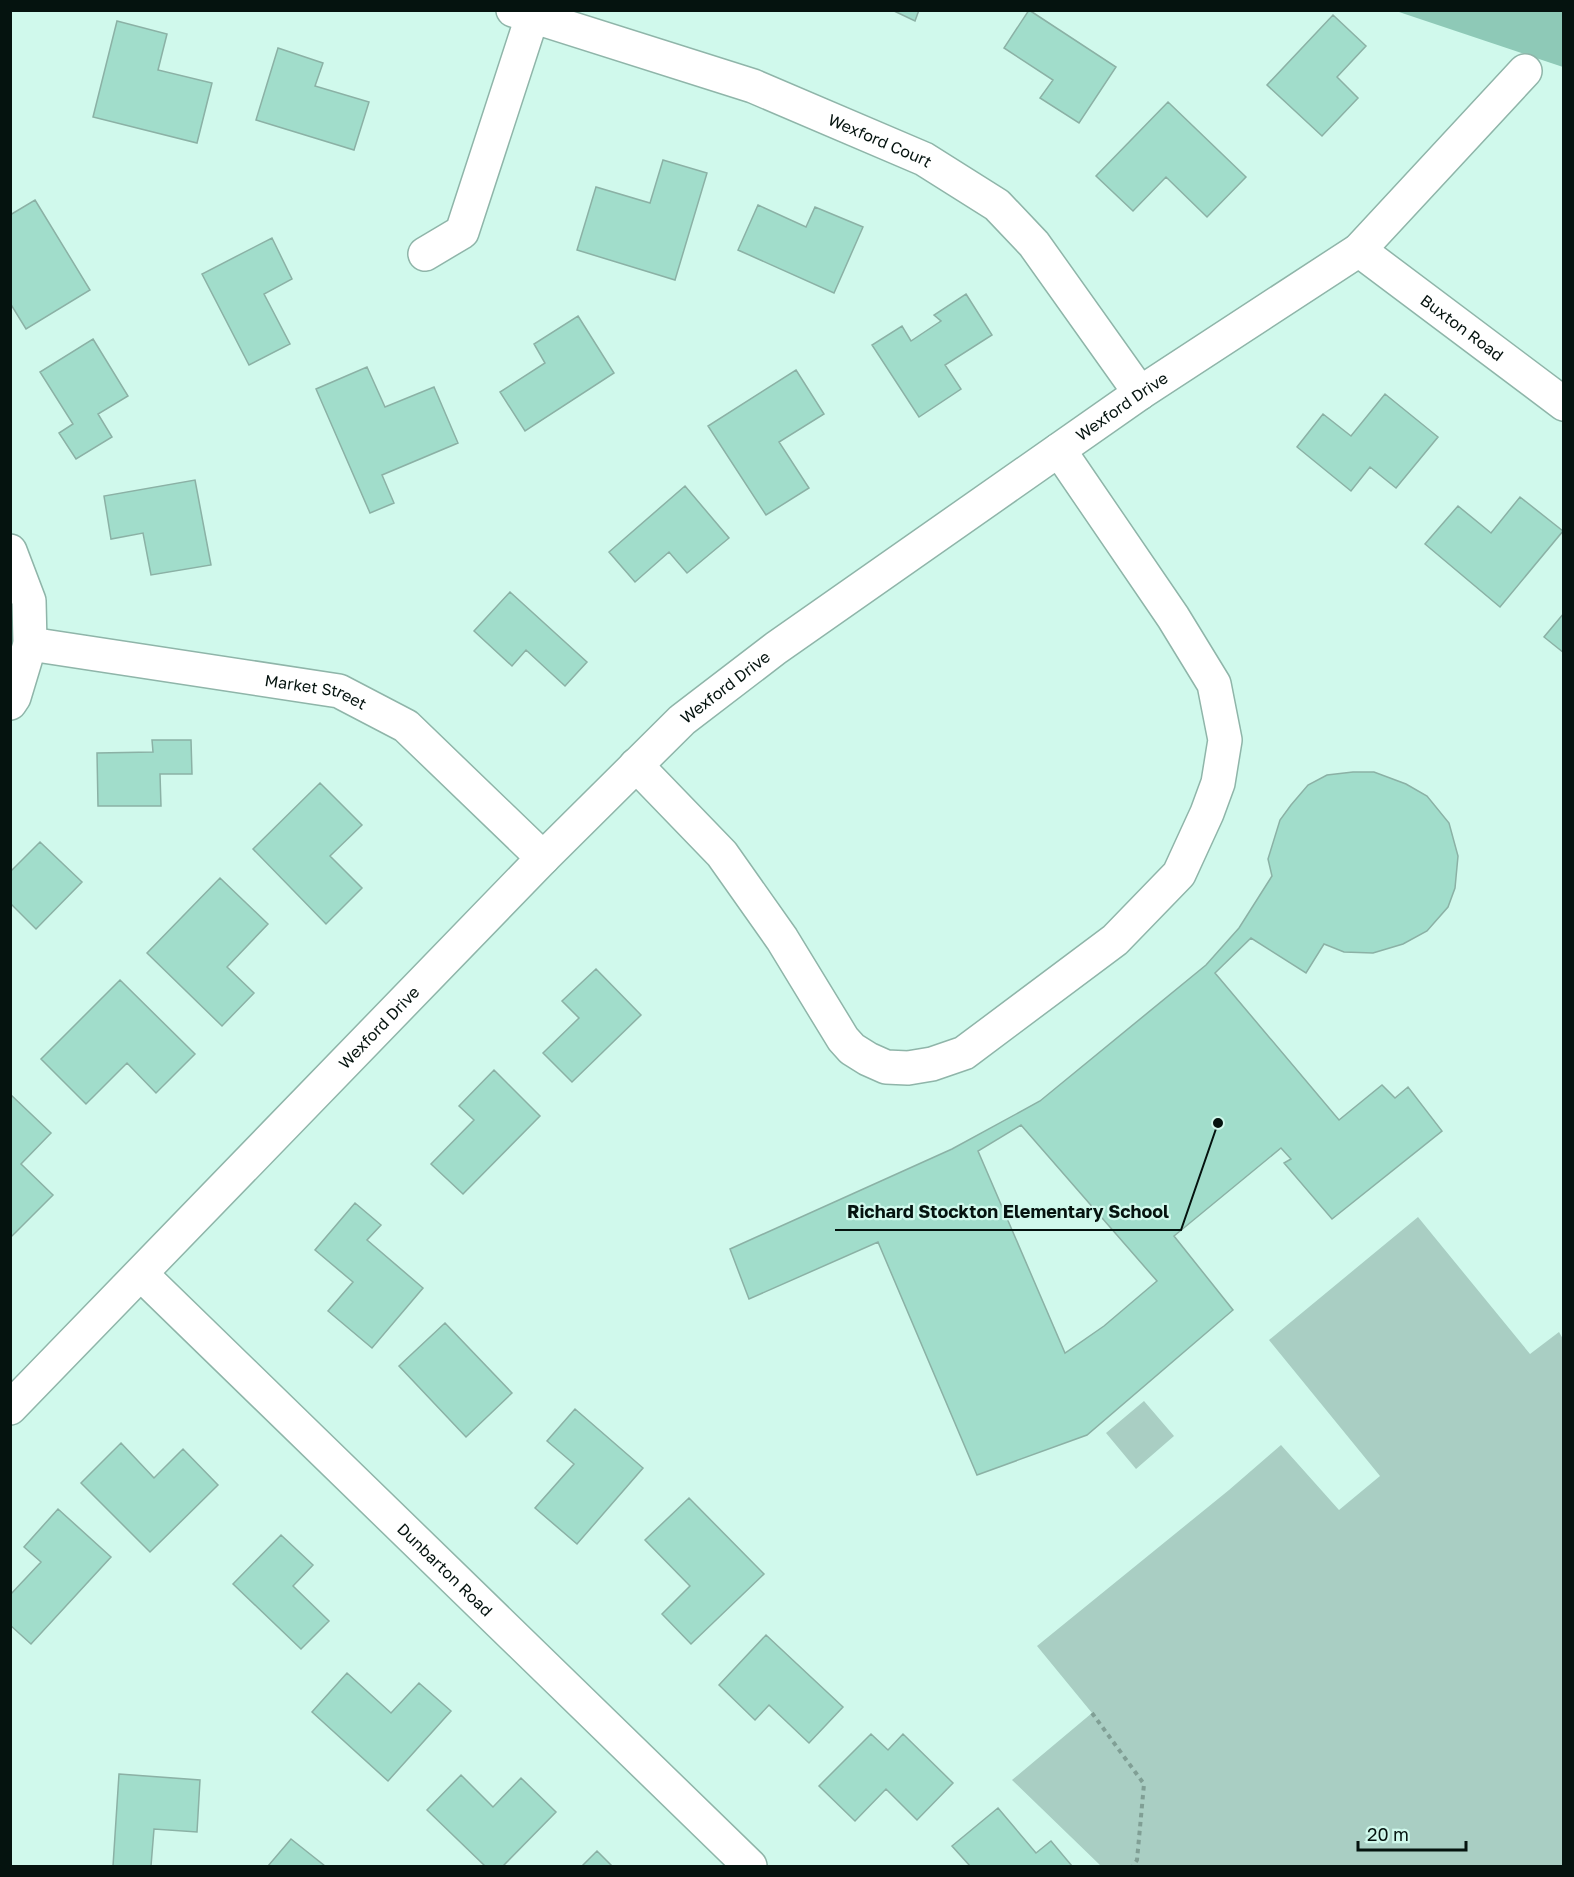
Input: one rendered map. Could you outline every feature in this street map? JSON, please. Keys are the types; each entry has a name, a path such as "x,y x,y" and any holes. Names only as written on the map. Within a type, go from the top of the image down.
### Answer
{"street":[{"name":"Wexford Court","path":"425,254 462,232 522,14 753,86 924,159 997,206 1034,244 1140,393"},
{"name":"Wexford Drive","path":"10,1408 543,858 682,720 776,648 1140,393 1359,250 1526,71"},
{"name":"Buxton Road","path":"1359,250 1563,404"},
{"path":"636,765 722,854 782,939 843,1039 852,1049 886,1067 908,1068 932,1064 964,1053 1115,940 1179,874 1208,813 1218,783 1225,740 1214,684 1173,617 1059,450"},
{"path":"10,551 29,601 30,644 15,697 10,703"},
{"name":"Market Street","path":"30,644 339,691 406,726 543,858"},
{"name":"Dunbarton Road","path":"141,1274 750,1866"}],"path":[{"path":"1092,1713 1144,1784 1137,1860 1133,1866"}],"shaded area":[{"path":"1418,1217 1530,1354 1559,1332 1563,1339 1563,1866 1101,1866 1012,1780 1092,1713 1037,1646 1281,1445 1339,1510 1380,1476 1269,1340"},
{"path":"1144,1401 1174,1436 1136,1469 1106,1433"}],"green space":[{"path":"1396,11 1563,11 1563,67"}],"building":[{"path":"892,10 919,10 915,21"},
{"path":"1029,10 1116,67 1079,123 1040,98 1053,80 1004,48"},
{"path":"1333,15 1366,46 1337,77 1358,98 1322,136 1267,85"},
{"path":"117,21 167,34 158,70 212,83 197,143 93,117"},
{"path":"278,48 323,63 315,86 369,102 354,150 256,120"},
{"path":"1168,102 1246,177 1207,217 1166,177 1133,211 1096,176"},
{"path":"663,160 707,173 675,280 577,250 596,187 650,203"},
{"path":"35,200 90,290 26,329 10,303 10,215"},
{"path":"758,205 806,227 815,207 863,227 834,293 738,250"},
{"path":"272,238 292,279 264,294 290,344 249,365 202,274"},
{"path":"966,294 992,335 945,365 961,389 919,417 872,345 902,326 911,341 941,321 934,315"},
{"path":"578,316 614,373 525,431 500,392 545,363 534,344"},
{"path":"93,339 128,396 98,414 112,437 76,459 59,433 73,424 40,372"},
{"path":"367,367 385,407 434,387 458,443 382,475 394,503 370,513 316,389"},
{"path":"796,370 824,414 779,442 809,488 766,515 708,426"},
{"path":"1385,394 1438,437 1396,488 1370,467 1351,491 1297,447 1323,414 1351,436"},
{"path":"195,480 211,565 151,575 143,533 111,539 104,496"},
{"path":"685,486 729,538 687,573 669,552 635,582 609,552"},
{"path":"1520,497 1563,531 1500,607 1425,544 1458,506 1491,533"},
{"path":"510,592 587,662 565,686 526,650 512,666 474,631"},
{"path":"1564,613 1564,653 1544,637"},
{"path":"152,740 191,740 192,774 160,774 161,806 98,806 97,753 153,752"},
{"path":"1374,772 1406,784 1427,796 1449,823 1458,856 1455,888 1448,907 1427,931 1403,944 1373,953 1344,952 1324,944 1306,973 1251,938 1215,973 1339,1120 1382,1085 1395,1098 1408,1087 1442,1131 1332,1219 1284,1163 1291,1159 1281,1148 1174,1236 1233,1310 1087,1435 977,1475 878,1242 749,1299 730,1249 952,1149 1040,1101 1206,965 1239,928 1272,876 1268,859 1280,820 1308,785 1327,775","holes":["1021,1125 1157,1281 1104,1326 1065,1353 978,1151"]},
{"path":"320,783 362,825 330,856 362,888 326,924 253,849"},
{"path":"40,842 82,882 36,929 10,903 10,872"},
{"path":"220,878 268,924 227,967 254,993 222,1026 147,953"},
{"path":"596,969 641,1015 572,1082 543,1053 579,1018 562,1001"},
{"path":"120,980 195,1054 156,1093 127,1063 86,1104 41,1059"},
{"path":"494,1070 540,1116 463,1194 431,1164 474,1120 459,1106"},
{"path":"10,1094 51,1133 21,1164 53,1195 10,1238"},
{"path":"355,1203 381,1225 367,1240 423,1288 372,1348 328,1311 353,1282 315,1250"},
{"path":"445,1323 512,1393 466,1437 399,1366"},
{"path":"575,1409 643,1468 577,1544 535,1508 574,1464 547,1441"},
{"path":"121,1443 154,1478 183,1449 218,1485 150,1552 81,1483"},
{"path":"689,1498 764,1574 691,1644 662,1614 690,1586 645,1540"},
{"path":"58,1509 111,1557 31,1644 10,1625 10,1595 41,1562 24,1547"},
{"path":"281,1535 313,1565 293,1586 329,1621 301,1649 233,1584"},
{"path":"766,1635 843,1707 809,1743 769,1705 755,1720 719,1685"},
{"path":"347,1673 391,1713 419,1683 451,1711 388,1781 312,1712"},
{"path":"871,1734 888,1750 903,1734 953,1783 917,1820 886,1789 855,1821 819,1786"},
{"path":"119,1774 200,1780 197,1832 154,1829 151,1866 113,1866"},
{"path":"461,1775 493,1807 521,1778 556,1812 503,1866 485,1866 427,1810"},
{"path":"998,1808 1036,1853 1051,1841 1072,1866 970,1866 952,1846"},
{"path":"291,1839 325,1866 268,1866"},
{"path":"597,1851 612,1866 582,1866"}],"place":[{"name":"Richard Stockton Elementary School","path":"1218,1123"}]}
